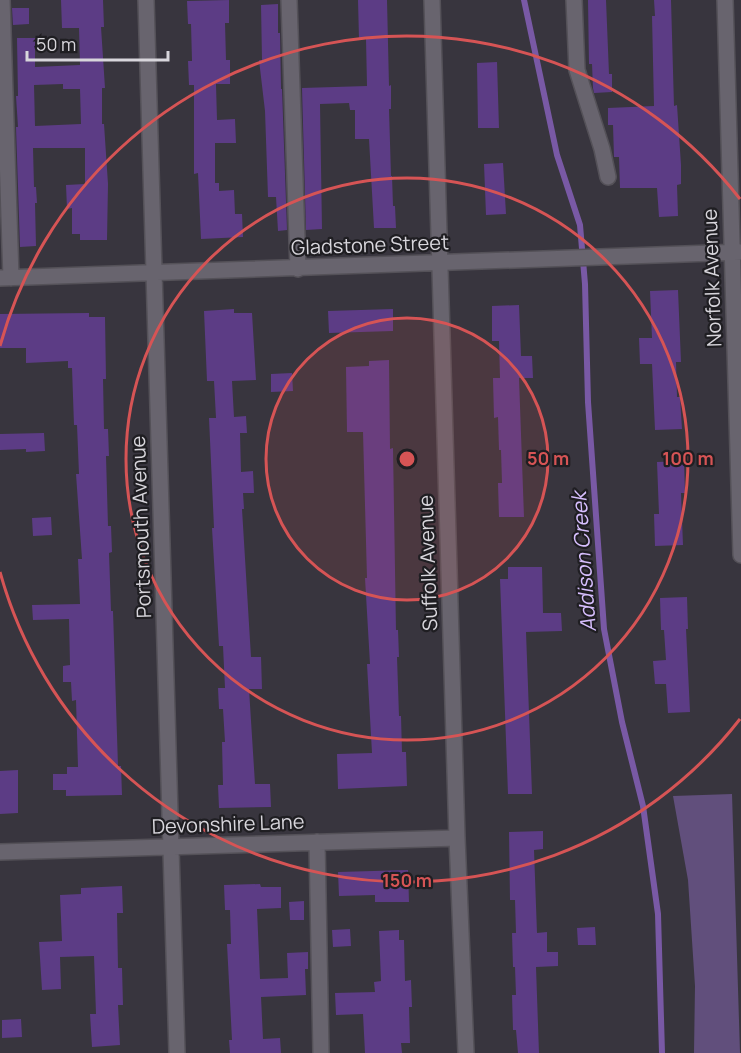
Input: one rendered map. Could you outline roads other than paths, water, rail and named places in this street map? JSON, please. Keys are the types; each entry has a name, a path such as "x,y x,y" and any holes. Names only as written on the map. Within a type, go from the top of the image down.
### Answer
{"street":[{"path":"2,0 6,278"},
{"name":"Portsmouth Avenue","path":"146,0 177,1053"},
{"path":"289,0 298,268"},
{"name":"Suffolk Avenue","path":"432,0 457,838 466,1053"},
{"path":"574,0 577,70 608,177"},
{"name":"Norfolk Avenue","path":"725,0 736,252 741,555"},
{"name":"Gladstone Street","path":"6,278 440,263 567,256 736,252"},
{"name":"Devonshire Lane","path":"0,852 457,838"},
{"path":"317,842 321,1053"}],"waterway":[{"name":"Addison Creek","path":"524,0 557,155 580,225 585,284 588,402 604,629 622,722 643,806 658,914 662,1053"}]}
